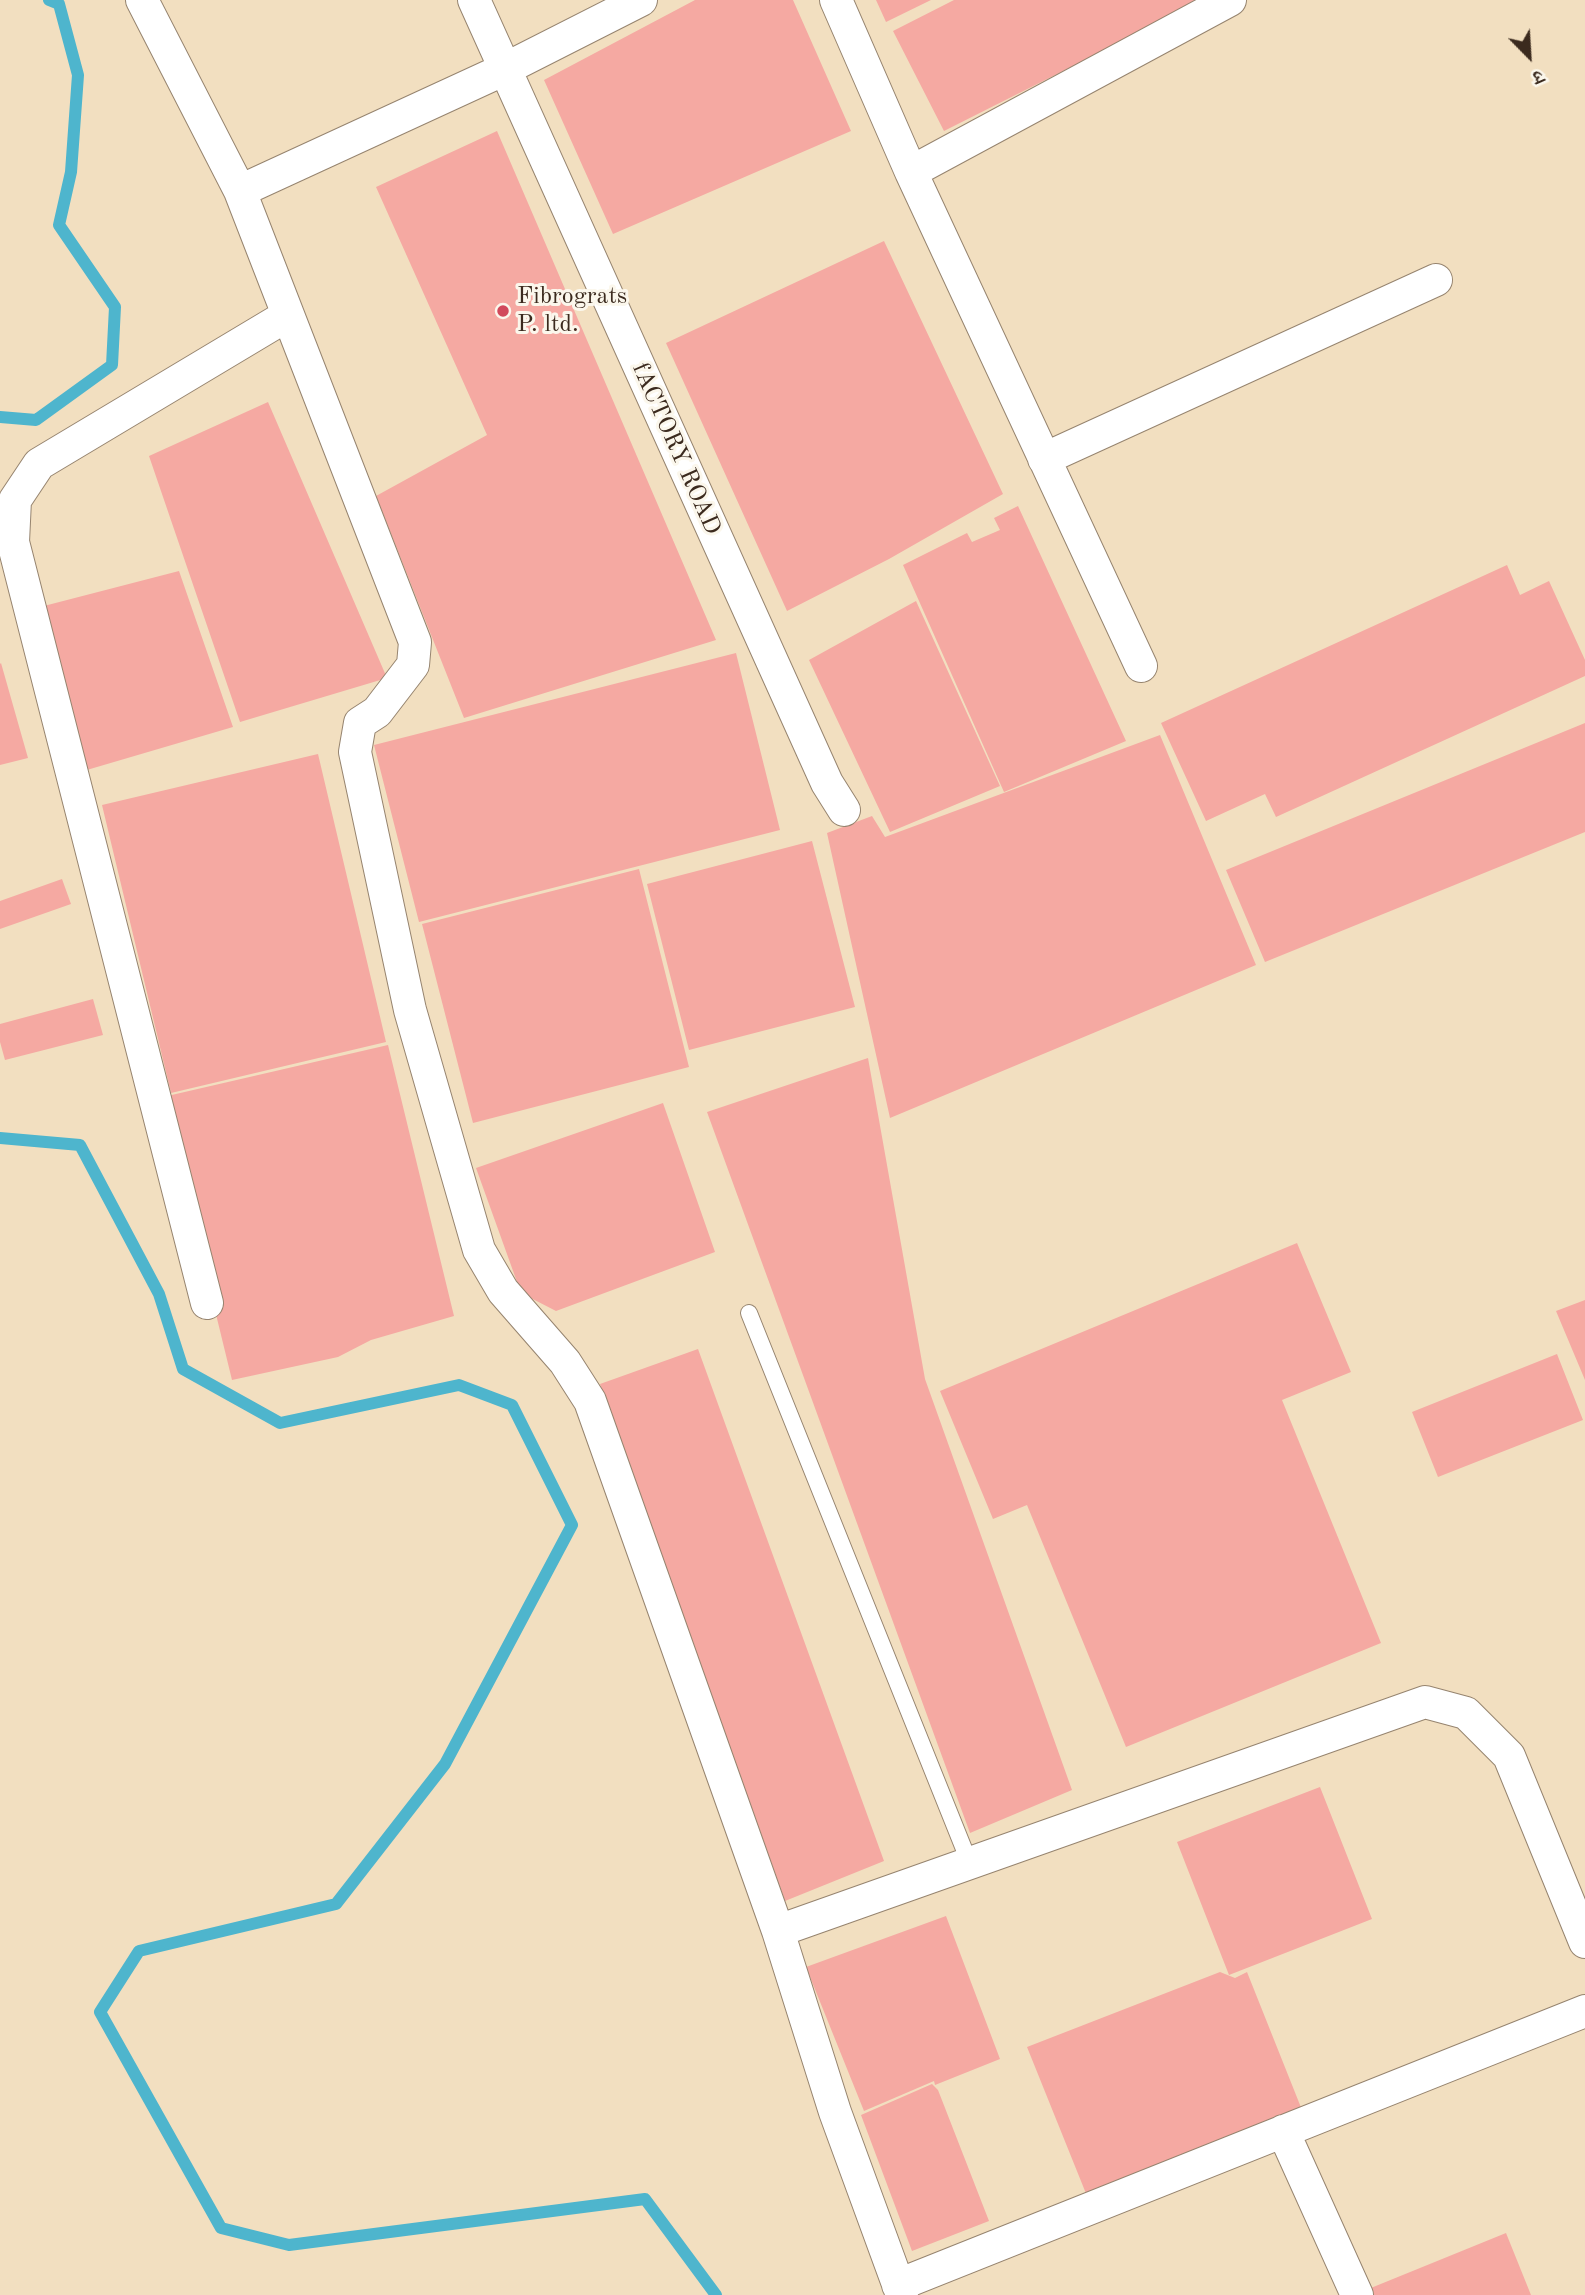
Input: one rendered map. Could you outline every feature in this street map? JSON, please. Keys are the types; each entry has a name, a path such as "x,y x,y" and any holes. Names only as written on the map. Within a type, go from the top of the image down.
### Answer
{"street":[{"path":"142,0 240,191 415,642 413,665 377,712 360,723 355,752 410,1010 479,1250 503,1291 565,1362 590,1401 778,1931 835,2112 900,2290 1585,2011"},
{"name":"fACTORY ROAD","path":"474,0 827,783 844,810"},
{"path":"240,191 505,69 641,0"},
{"path":"836,0 911,172 1141,666"},
{"path":"911,172 1230,0"},
{"path":"1044,459 1436,280"},
{"path":"207,1303 13,542 15,500 39,464 288,315"},
{"path":"778,1931 1425,1702 1466,1713 1509,1755 1585,1942"},
{"path":"1283,2132 1357,2295"}],"lane":[{"path":"749,1313 970,1864"}],"building":[{"path":"695,0 793,0 851,131 613,234 544,80"},
{"path":"876,0 931,0 886,22"},
{"path":"954,0 1204,0 944,131 893,31"},
{"name":"Fibrograts P. ltd.","path":"497,131 716,640 464,718 376,496 487,435 376,187"},
{"path":"884,241 1003,494 889,559 787,611 666,343"},
{"path":"268,402 387,678 240,722 149,456"},
{"path":"1018,506 1126,741 1004,792 903,565 967,533 972,542 1000,530 994,518"},
{"path":"1507,565 1520,595 1549,581 1585,660 1585,676 1276,817 1265,794 1206,821 1161,723"},
{"path":"179,571 233,727 80,772 40,607"},
{"path":"916,601 1000,786 890,832 809,660"},
{"path":"736,653 780,830 419,922 374,745"},
{"path":"0,664 28,758 0,765"},
{"path":"1585,723 1585,832 1265,962 1226,870"},
{"path":"1160,735 1256,965 890,1118 827,833 872,816 885,837"},
{"path":"318,754 386,1042 171,1093 102,805"},
{"path":"812,841 855,1007 689,1050 647,884"},
{"path":"639,869 689,1067 473,1123 422,924"},
{"path":"62,879 71,904 0,929 0,901"},
{"path":"93,999 103,1035 5,1060 0,1042 0,1024"},
{"path":"388,1045 454,1316 371,1340 338,1357 232,1380 163,1097"},
{"path":"868,1058 925,1379 1072,1790 970,1833 707,1112"},
{"path":"663,1103 715,1252 556,1311 521,1293 476,1168"},
{"path":"1297,1243 1351,1372 1282,1400 1381,1643 1126,1747 1027,1505 993,1519 940,1391"},
{"path":"1585,1300 1585,1380 1556,1311"},
{"path":"698,1349 884,1861 785,1901 600,1384"},
{"path":"1557,1354 1583,1420 1438,1477 1412,1412"},
{"path":"1320,1787 1372,1919 1229,1975 1177,1842"},
{"path":"946,1916 1000,2059 935,2085 934,2081 864,2111 806,1967"},
{"path":"1220,1972 1235,1978 1247,1972 1302,2110 1087,2196 1027,2047"},
{"path":"932,2084 938,2090 989,2221 912,2251 861,2115"},
{"path":"1506,2233 1531,2295 1362,2295 1361,2292"}],"waterway":[{"path":"0,417 36,420 112,365 115,307 59,225 71,172 78,75 59,4 49,0"},
{"path":"0,1138 80,1145 159,1294 183,1369 280,1423 459,1385 512,1405 572,1525 445,1764 336,1904 139,1951 100,2012 221,2228 289,2245 645,2199 716,2295"}],"place":[{"name":"Fibrograts P. ltd.","path":"503,311"}]}
